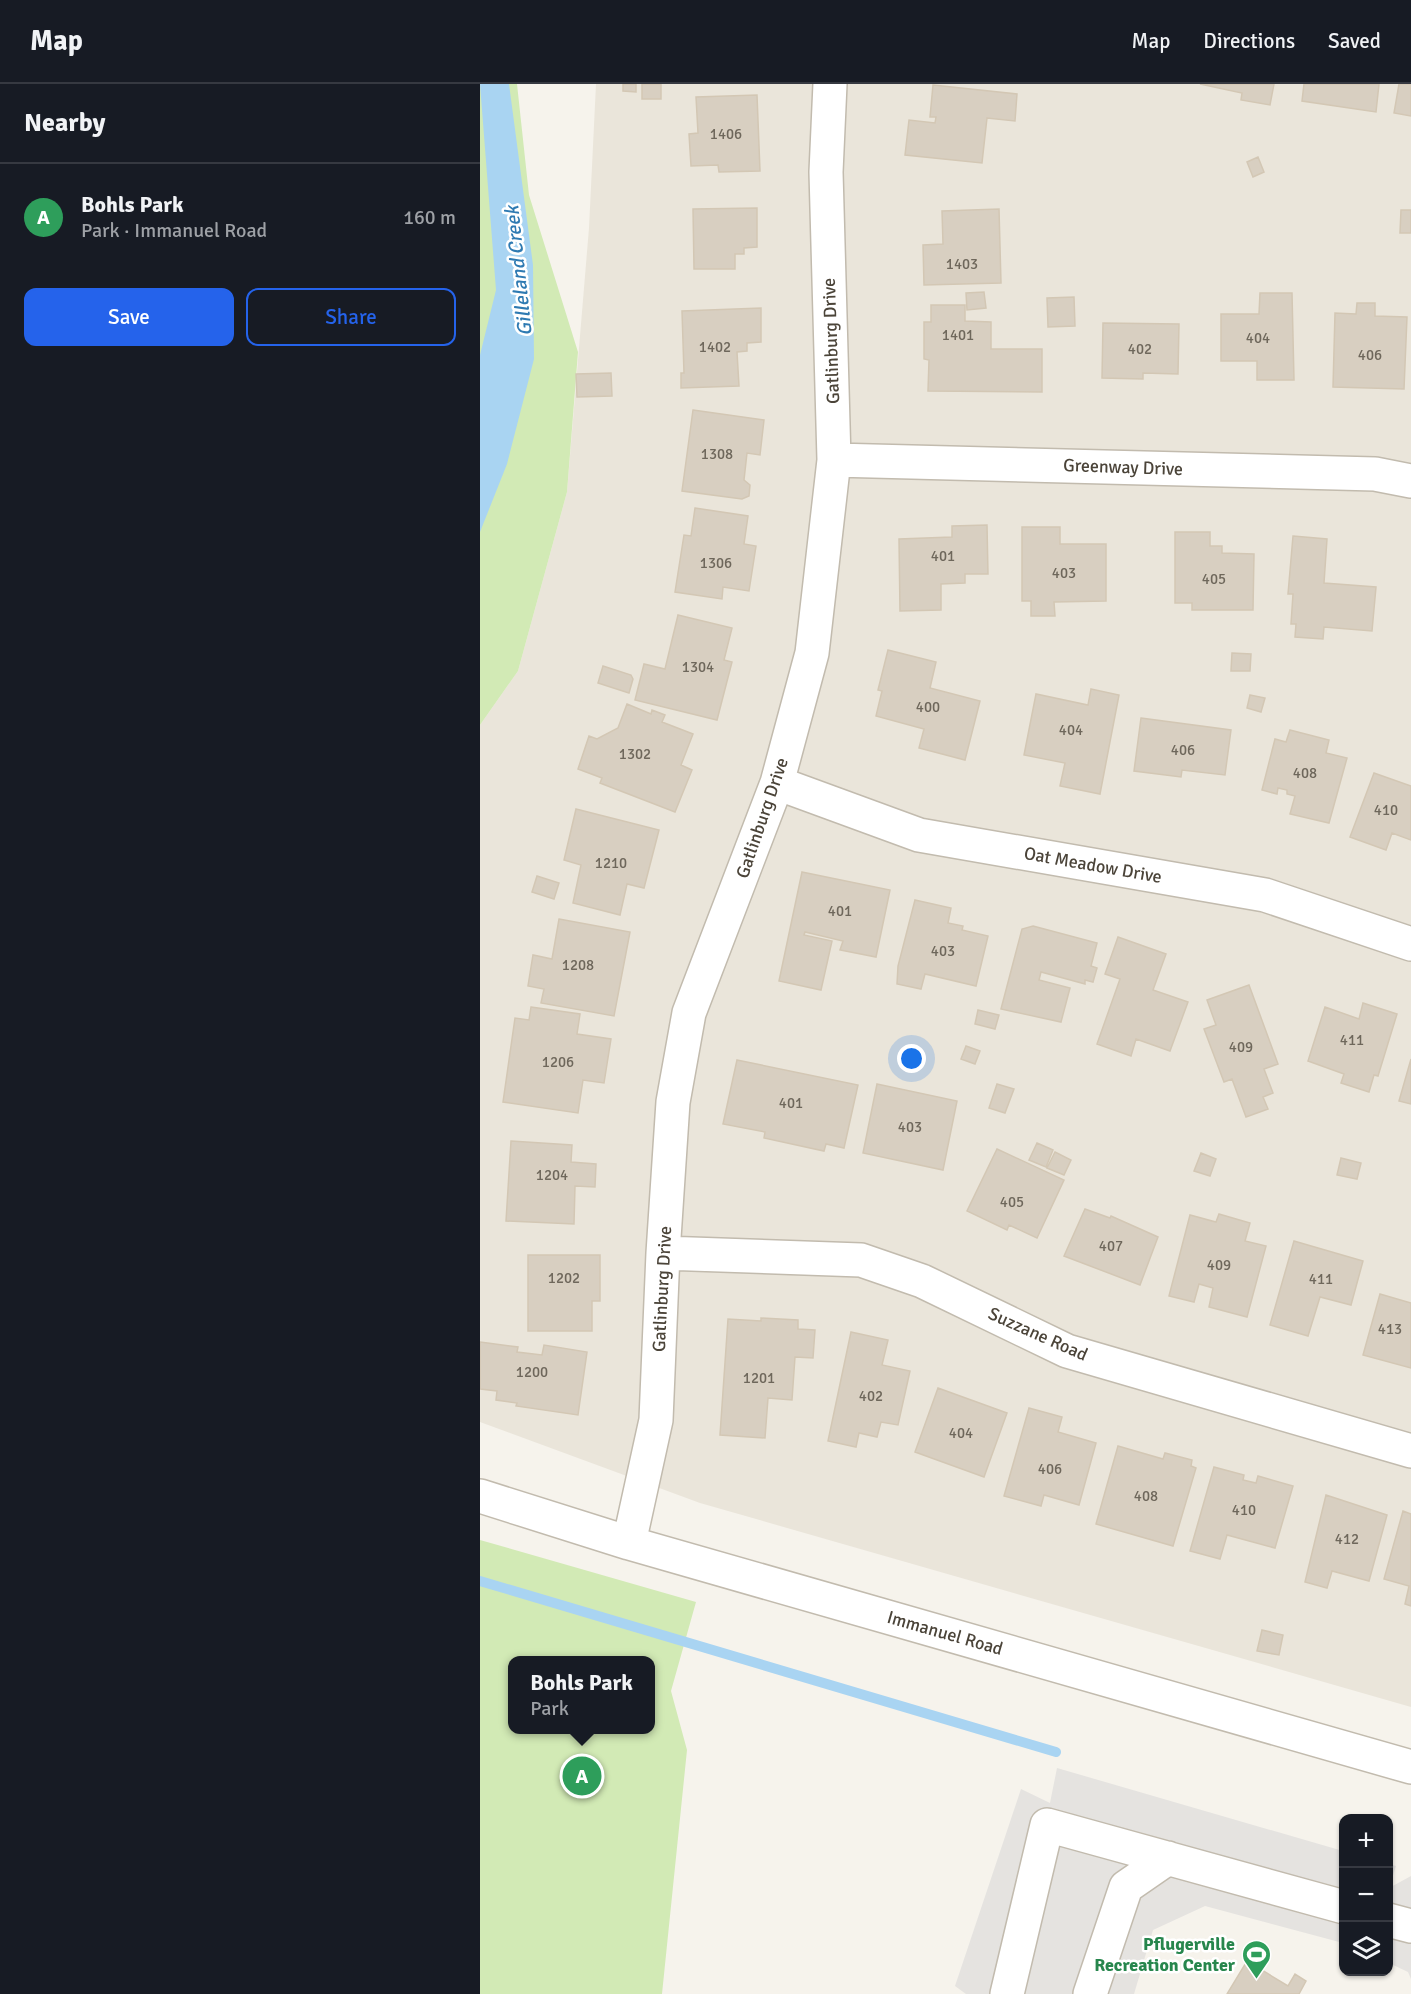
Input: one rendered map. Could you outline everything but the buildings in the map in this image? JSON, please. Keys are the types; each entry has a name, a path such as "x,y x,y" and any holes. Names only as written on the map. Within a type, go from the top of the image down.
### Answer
{"street":[{"name":"Gatlinburg Drive","path":"629,1543 656,1420 663,1253 673,1102 689,1013 777,783 812,653 834,460 826,172 830,84"},
{"name":"Greenway Drive","path":"834,460 1375,474 1411,480"},
{"name":"Oat Meadow Drive","path":"777,783 919,835 1265,895 1411,944"},
{"name":"Suzzane Road","path":"663,1253 861,1260 922,1281 1067,1351 1411,1451"},
{"name":"Immanuel Road","path":"480,1496 629,1543 1411,1767"},
{"path":"1007,1994 1047,1825 1339,1906"},
{"path":"1090,1994 1126,1887 1168,1858"},
{"path":"1393,1921 1411,1926"}],"shaded area":[{"path":"596,84 1411,84 1411,1707 700,1503 480,1422 480,725 518,671 567,492 589,228"},
{"path":"1057,1768 1339,1850 1339,1942 1205,1906 1153,1930 1134,1994 966,1994 955,1986 1021,1789 1050,1803"},
{"path":"1411,1876 1411,1979 1408,1972 1393,1965 1393,1886"}],"green space":[{"path":"480,84 517,84 529,195 578,352 567,492 518,671 480,725"},
{"path":"480,1540 696,1602 671,1691 687,1750 662,1994 480,1994"}],"water":[{"name":"Gilleland Creek","path":"480,84 509,84 533,265 534,359 507,464 480,532 480,355 496,290"}],"waterway":[{"path":"480,1581 1056,1752"}],"place":[{"name":"Bohls Park","path":"582,1776"},
{"name":"Pflugerville Recreation Center","path":"1256,1980"}]}
